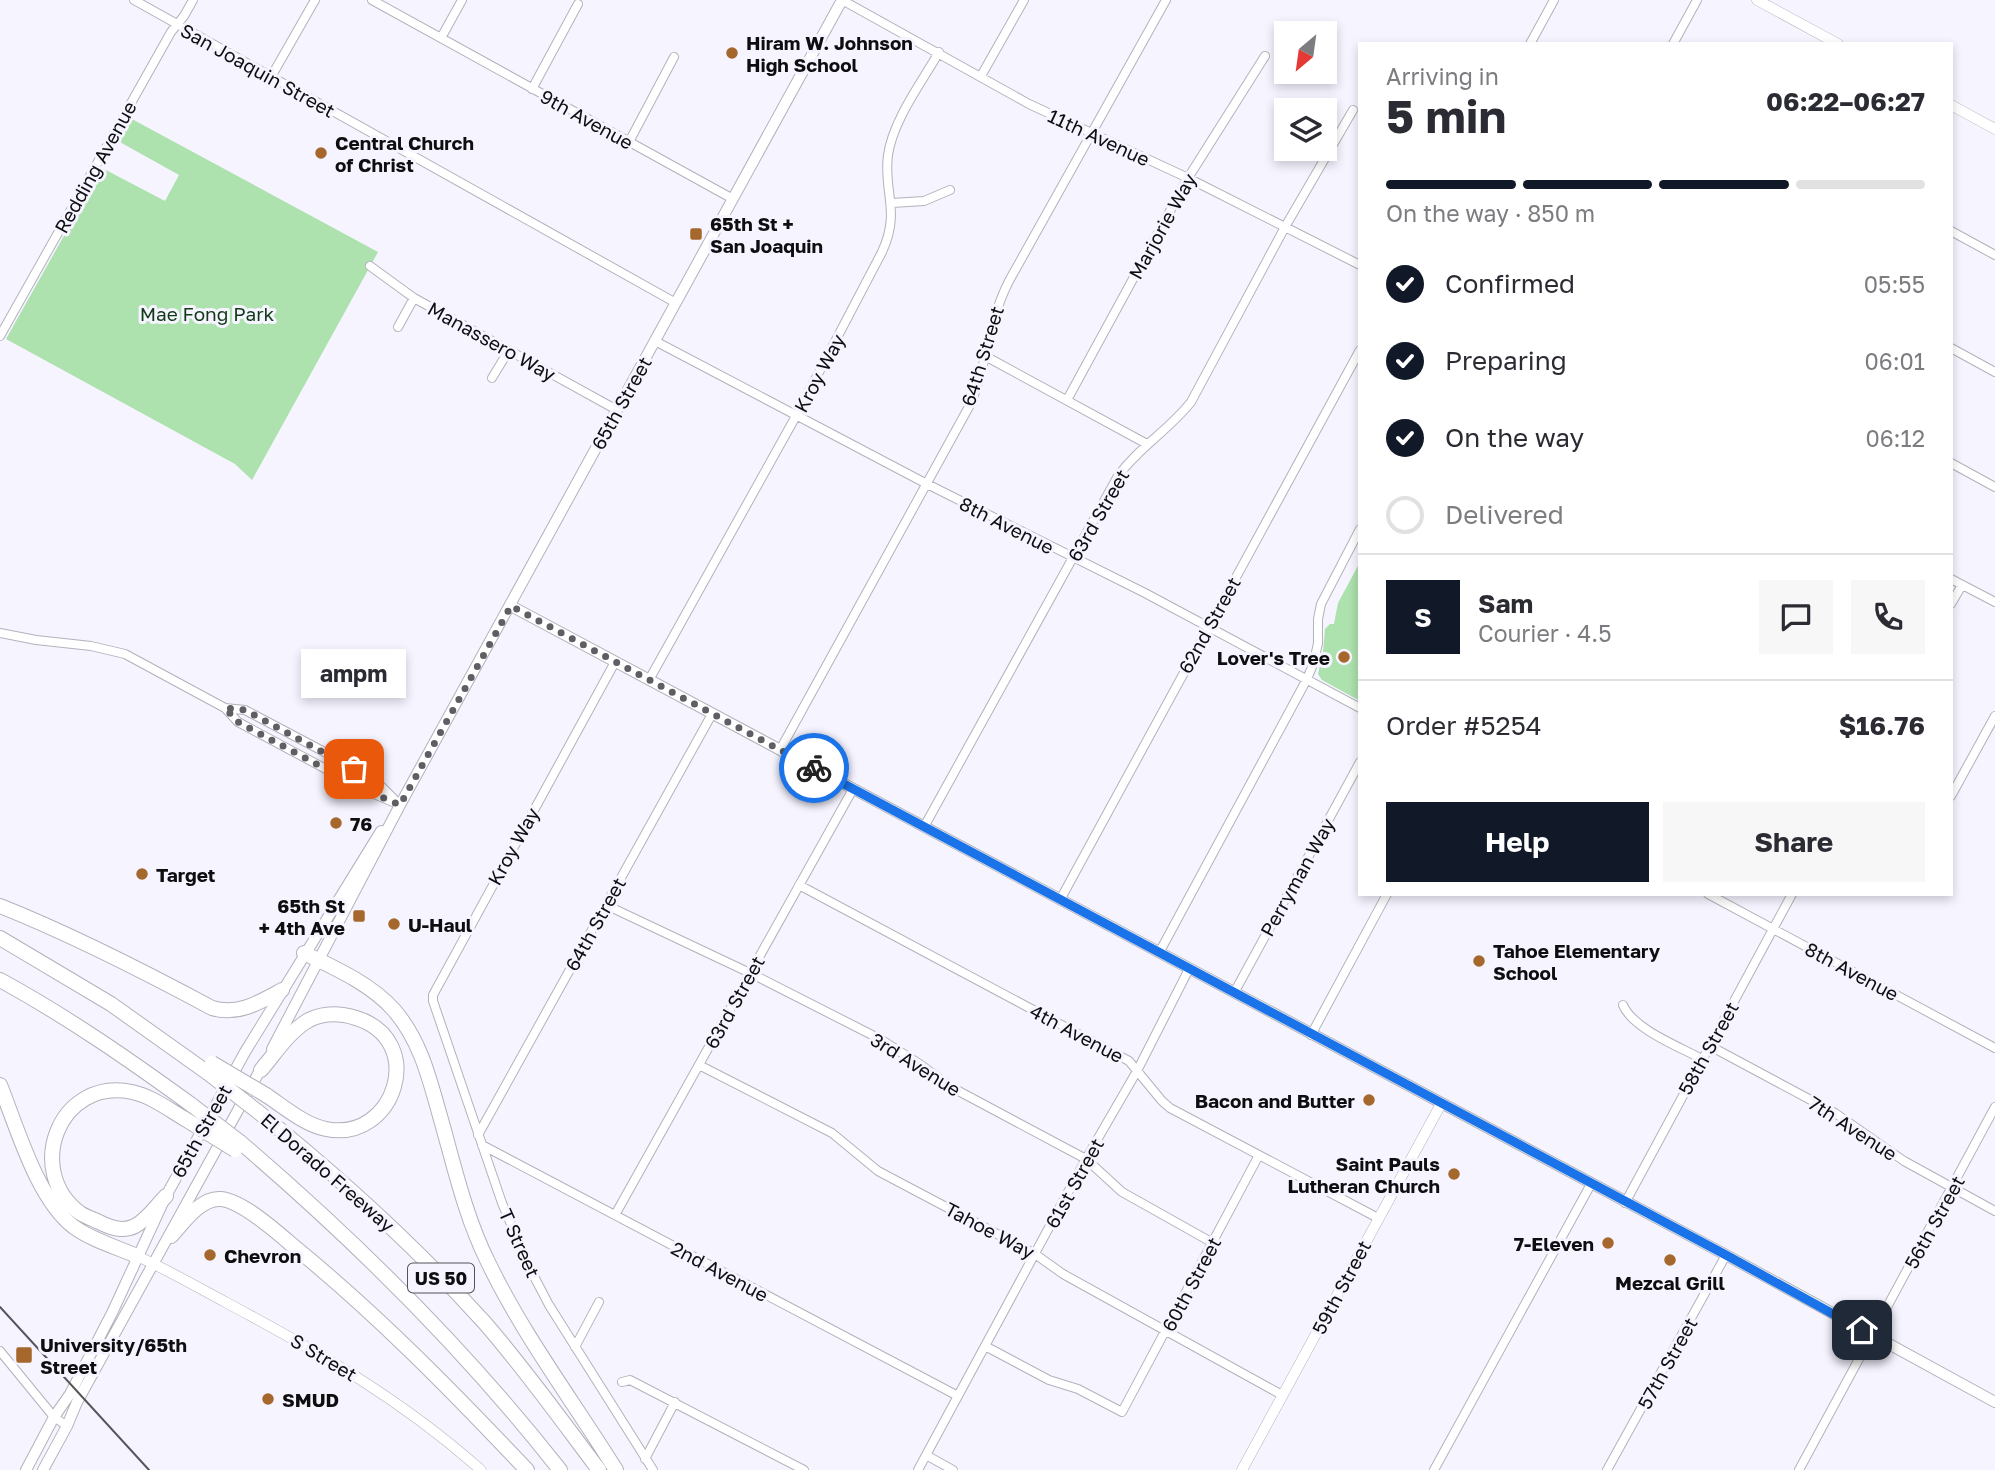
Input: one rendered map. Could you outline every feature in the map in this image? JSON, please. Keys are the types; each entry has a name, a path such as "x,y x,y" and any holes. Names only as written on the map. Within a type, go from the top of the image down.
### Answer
{"highway":[{"path":"0,906 120,959 212,1008 225,1012 243,1009 282,990"},
{"name":"El Dorado Freeway","path":"0,939 73,981 210,1068 257,1111 329,1169 410,1244 485,1324 599,1470"},
{"path":"304,953 370,989 393,1008 410,1031 424,1058 466,1209 486,1259 511,1307 616,1470"},
{"name":"El Dorado Freeway","path":"0,980 132,1062 189,1112 303,1196 377,1264 447,1336 560,1470"},
{"path":"210,1068 266,1096 313,1125 334,1130 356,1127 372,1119 389,1099 396,1078 394,1052 388,1040 372,1025 352,1017 325,1014 301,1025 261,1070"},
{"path":"0,1085 45,1194 58,1212 74,1227 93,1238 137,1256"},
{"path":"166,1196 138,1225 128,1228 108,1227 80,1213 64,1194 54,1171 52,1156 55,1132 72,1108 84,1100 106,1092 140,1094 189,1112"},
{"path":"171,1236 209,1200 223,1199 248,1212 336,1280 382,1322 527,1470"}],"main road":[{"name":"65th Street","path":"43,1470 77,1402 171,1236 320,961 400,805 842,0"},
{"path":"511,606 1726,1255 1995,1402"},
{"name":"65th Street","path":"26,1470 54,1417 70,1394 112,1313 166,1196 244,1052 373,842 400,805"}],"street":[{"name":"San Joaquin Street","path":"134,0 676,303"},
{"name":"Redding Avenue","path":"0,336 193,0"},
{"path":"271,77 315,0"},
{"name":"9th Avenue","path":"372,0 733,199"},
{"path":"441,38 462,0"},
{"name":"11th Avenue","path":"842,0 1029,104 1188,178 1358,264"},
{"path":"981,76 1024,0"},
{"name":"64th Street","path":"780,750 971,402 1002,294 1166,0"},
{"path":"1531,42 1554,0"},
{"path":"1674,42 1697,0"},
{"path":"1764,2 1834,42"},
{"path":"532,89 578,4"},
{"name":"Kroy Way","path":"649,680 796,416 886,243 891,227 892,204 887,173 890,145 898,124 939,52"},
{"name":"Marjorie Way","path":"1067,400 1188,178 1265,56"},
{"path":"629,142 674,57"},
{"path":"1953,106 1995,129"},
{"name":"63rd Street","path":"923,827 1118,476 1128,462 1163,433 1191,402 1285,228 1353,110"},
{"path":"892,204 924,201 950,190"},
{"path":"1953,232 1995,255"},
{"name":"Manassero Way","path":"370,265 414,298 617,410"},
{"path":"398,327 414,298"},
{"name":"8th Avenue","path":"656,341 926,484 1208,626 1358,707"},
{"path":"1953,349 1995,372"},
{"path":"492,379 509,350"},
{"name":"62nd Street","path":"1060,900 1358,354"},
{"path":"985,356 1147,444"},
{"path":"1953,464 1995,487"},
{"path":"1159,953 1307,679 1316,653 1321,604 1358,533"},
{"path":"1953,580 1995,602"},
{"path":"1953,601 1962,585"},
{"path":"0,634 91,646 125,654 225,708 238,722 367,791 400,805"},
{"name":"Kroy Way","path":"433,995 615,662"},
{"path":"225,708 245,710 375,780 400,805"},
{"name":"64th Street","path":"478,1135 712,714"},
{"path":"1953,792 1995,716"},
{"name":"Perryman Way","path":"1234,993 1358,766"},
{"name":"63rd Street","path":"615,1215 853,789"},
{"name":"4th Avenue","path":"799,885 1129,1061 1170,1108 1378,1218"},
{"path":"1311,1035 1386,896"},
{"name":"8th Avenue","path":"1712,896 1995,1048"},
{"name":"58th Street","path":"1625,1203 1791,896"},
{"name":"3rd Avenue","path":"606,905 750,973 880,1039 951,1087 1086,1159 1122,1192 1213,1243"},
{"name":"61st Street","path":"918,1470 1137,1070 1189,969"},
{"name":"T Street","path":"433,995 478,1135 528,1265 575,1347 653,1470"},
{"path":"1623,1005 1625,1011 1639,1025 1702,1059"},
{"name":"7th Avenue","path":"1710,1046 1835,1113 1904,1161 1995,1210"},
{"name":"Tahoe Way","path":"699,1065 832,1133 878,1171 1035,1254 1063,1274 1282,1395"},
{"name":"59th Street","path":"1242,1470 1441,1104"},
{"name":"56th Street","path":"1798,1470 1995,1107"},
{"name":"2nd Avenue","path":"482,1145 958,1396"},
{"name":"60th Street","path":"985,1346 1049,1380 1078,1389 1122,1412 1259,1155"},
{"path":"1434,1470 1591,1184"},
{"name":"57th Street","path":"1607,1470 1726,1255"},
{"name":"S Street","path":"137,1256 275,1328 348,1370 425,1424 481,1470"},
{"path":"575,1347 599,1302"},
{"path":"0,1351 54,1417 67,1426"},
{"path":"622,1382 631,1380 804,1470"},
{"path":"645,1460 675,1402"},
{"path":"926,1455 953,1470"}],"green space":[{"name":"Mae Fong Park","path":"130,118 378,252 252,480 235,464 6,339 102,168 165,201 179,175 118,141"},
{"path":"1358,566 1358,700 1322,680 1318,674 1325,629 1334,624 1338,603"}],"tram line":[{"path":"0,1307 149,1470"}],"way so far":[{"path":"354,769 245,710 225,708 238,722 367,791 400,805 511,606 814,768"}],"place":[{"name":"Hiram W. Johnson High School","path":"732,53"},
{"name":"Central Church of Christ","path":"321,153"},
{"name":"65th St + San Joaquin","path":"696,234"},
{"name":"Lover's Tree","path":"1344,657"},
{"name":"ampm","path":"354,769"},
{"name":"76","path":"336,823"},
{"name":"Target","path":"142,874"},
{"name":"65th St + 4th Ave","path":"359,916"},
{"name":"U-Haul","path":"394,924"},
{"name":"Tahoe Elementary School","path":"1479,961"},
{"name":"Bacon and Butter","path":"1369,1100"},
{"name":"Saint Pauls Lutheran Church","path":"1454,1174"},
{"name":"7-Eleven","path":"1608,1243"},
{"name":"Chevron","path":"210,1255"},
{"name":"Mezcal Grill","path":"1670,1260"},
{"name":"University/65th Street","path":"24,1355"},
{"name":"SMUD","path":"268,1399"}],"route":[{"path":"814,768 1862,1330"}]}
